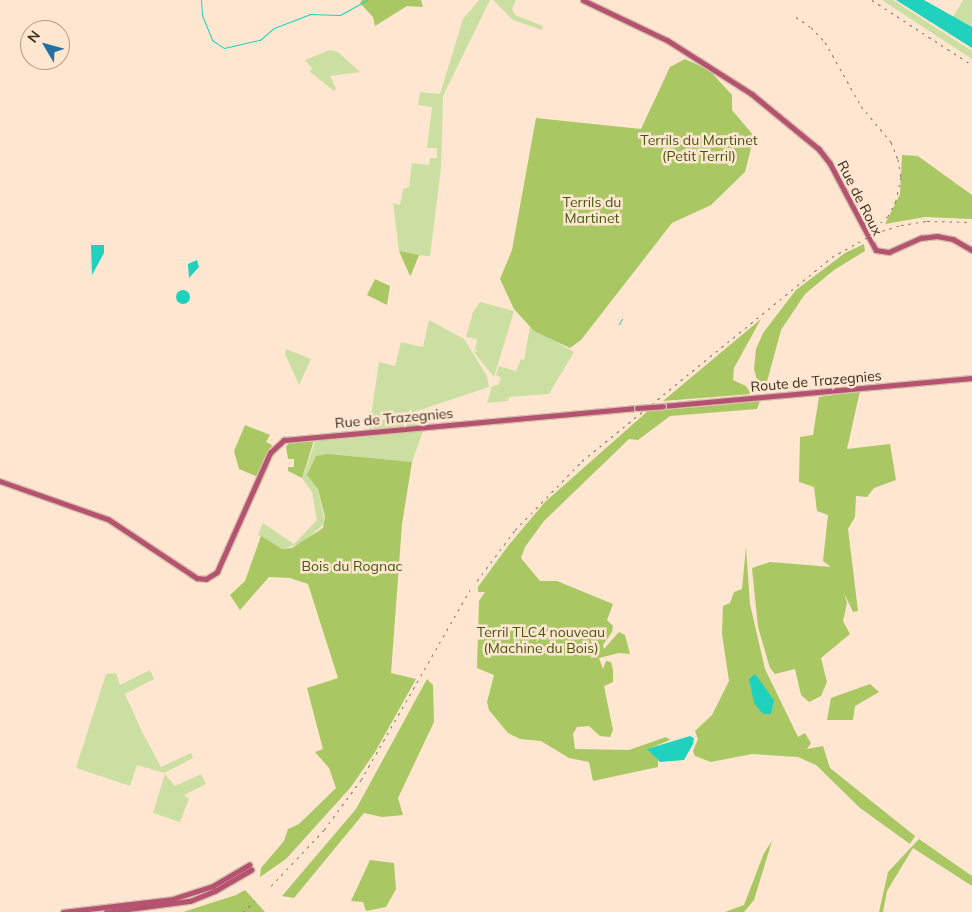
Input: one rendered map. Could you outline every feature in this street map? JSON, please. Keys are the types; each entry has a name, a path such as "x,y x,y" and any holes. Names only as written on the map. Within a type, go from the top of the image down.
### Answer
{"main road":[{"name":"Rue de Roux","path":"583,0 662,37 746,90 824,153 876,250 890,252 923,238 937,236 953,239 972,250"},
{"name":"Route de Trazegnies","path":"663,406 972,378"},
{"name":"Rue de Trazegnies","path":"0,481 106,518 130,532 197,578 212,577 270,452 284,440 663,406"},
{"path":"64,912 173,899 213,886 250,868 215,891 190,900 106,912"}],"green space":[{"path":"362,0 421,0 423,7 407,6 375,26 373,17 360,3"},
{"path":"479,0 490,0 443,96 441,168 430,256 413,255 399,251 393,203 400,205 403,189 409,187 412,163 429,165 430,158 437,158 437,148 427,148 432,107 418,105 420,92 440,94 463,19"},
{"path":"493,0 516,0 512,9 515,15 543,26 542,30 513,20"},
{"path":"882,0 893,0 972,51 972,59"},
{"path":"963,0 972,0 972,27 953,17"},
{"path":"330,50 338,52 360,72 330,76 336,89 334,91 310,72 312,68 305,60"},
{"name":"Terrils du Martinet","path":"685,59 709,70 732,95 732,110 754,136 745,172 711,205 672,223 581,340 570,348 534,331 514,309 500,279 512,250 536,118 641,129 670,67"},
{"path":"902,155 918,156 972,195 972,219 925,217 885,224 900,194"},
{"path":"864,244 865,251 834,270 805,294 781,330 765,389 760,390 754,369 756,349 763,333 796,290 845,253"},
{"path":"399,251 419,255 410,276"},
{"path":"375,279 390,286 387,305 367,295"},
{"path":"480,302 514,311 494,377 473,351 478,352 475,349 477,339 466,337 473,312"},
{"path":"761,319 734,368 733,380 746,386 751,394 663,401"},
{"path":"429,320 464,339 487,376 489,387 414,412 417,425 369,429 379,362 395,366 401,342 423,347"},
{"path":"530,327 574,352 549,394 509,397 508,401 487,403 492,386 498,385 501,378 496,375 499,366 516,371 521,359 524,360"},
{"path":"286,349 311,359 299,385 285,354"},
{"path":"860,391 847,449 890,444 896,480 874,488 867,497 856,496 855,517 848,529 858,611 853,612 844,593 847,603 843,621 850,634 821,658 827,682 821,696 809,702 801,695 795,669 775,674 770,668 758,627 752,568 770,562 831,567 823,561 828,515 817,511 814,487 799,482 800,437 813,435 819,397"},
{"name":"Terril TLC4 nouveau (Machine du Bois)","path":"760,401 757,409 670,416 638,440 629,439 544,521 525,547 521,558 540,581 557,581 613,604 607,620 613,626 612,632 603,645 604,649 619,632 625,635 630,654 619,653 599,658 603,669 606,661 611,662 613,670 613,682 604,686 613,730 610,737 600,736 589,726 577,727 573,734 575,749 629,750 666,737 670,740 648,749 658,760 658,767 593,781 589,762 569,758 541,741 520,739 508,733 489,710 487,702 494,675 477,668 479,601 485,592 478,592 478,587 508,546 545,502 649,410"},
{"path":"245,425 270,435 266,442 272,445 258,477 239,469 234,451"},
{"path":"424,428 412,462 329,454 313,480 318,489 325,523 302,543 282,549 258,535 263,523 294,544 317,520 312,492 302,478 317,437"},
{"path":"315,437 302,478 288,471 288,467 294,467 294,459 288,459 286,447 291,440"},
{"name":"Bois du Rognac","path":"329,454 412,462 402,524 391,673 416,679 375,752 351,787 286,859 260,877 261,868 284,841 288,829 299,824 336,788 329,768 315,752 323,749 307,688 338,678 308,584 290,578 269,577 240,610 230,595 245,581 261,536 282,549 292,548 323,528 325,517 318,489 307,475 316,456"},
{"path":"746,547 750,604 765,669 798,737 805,733 811,743 807,749 823,746 830,768 915,836 910,844 860,808 816,765 798,757 752,754 711,762 695,756 693,751 698,739 695,731 712,715 729,681 722,634 723,606 730,603 734,592 742,589"},
{"path":"150,670 154,679 125,694 142,732 161,767 191,753 193,758 164,773 137,765 130,786 76,768 106,674 116,673 120,685"},
{"path":"427,679 433,685 434,722 398,798 403,815 382,817 364,813 294,898 282,896 356,809"},
{"path":"870,684 879,692 855,706 853,720 827,720 831,698"},
{"path":"165,774 175,786 201,774 206,784 184,795 189,799 180,822 153,813"},
{"path":"919,839 972,876 972,886 913,848 887,891 883,912 879,912 888,872"},
{"path":"772,841 754,900 744,912 725,912 744,905 764,853"},
{"path":"370,860 394,863 396,889 386,907 366,911 363,902 351,901"},
{"path":"245,890 265,912 183,912 236,895"}],"water":[{"path":"896,0 924,0 972,27 972,48"},
{"path":"91,245 104,245 104,253 92,275"},
{"path":"197,260 199,267 189,278 188,264"},
{"path":"180,290 186,290 190,297 186,304 180,304 176,300 176,294"},
{"path":"755,674 774,700 771,714 763,714 754,703 749,679"},
{"path":"690,736 694,738 693,744 684,760 660,762 647,749"}],"waterway":[{"path":"201,0 202,15 212,40 224,48 260,40 274,28 310,14 340,15 367,0"},
{"path":"619,324 622,319"}],"railway":[{"path":"872,0 972,65"},
{"path":"796,17 811,27 825,42 861,106 891,142 898,159 901,177 896,201 888,216 869,233"},
{"path":"477,581 515,530 582,461 832,257 875,233 901,225 927,221 972,222"},
{"path":"271,886 324,830 361,780 470,590"},
{"path":"243,912 255,901"}],"park label":[{"name":"Terrils du Martinet (Petit Terril)","path":"699,148"}]}
